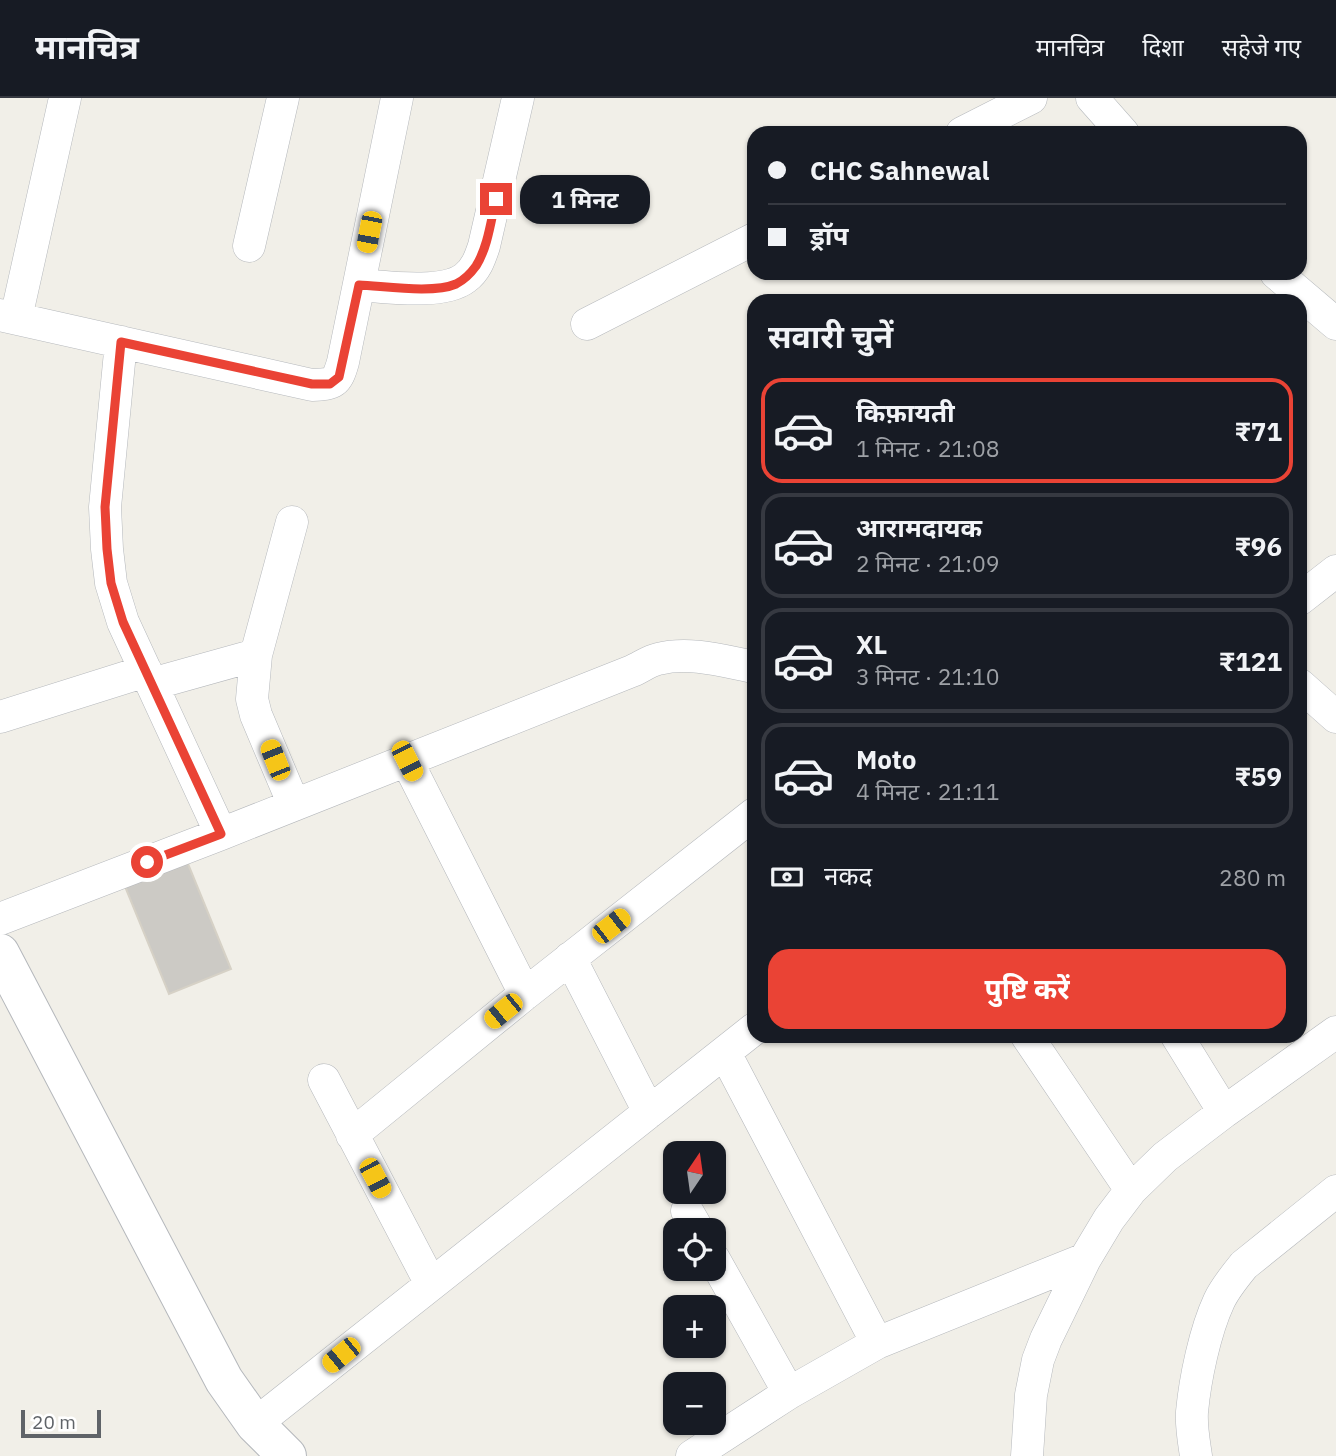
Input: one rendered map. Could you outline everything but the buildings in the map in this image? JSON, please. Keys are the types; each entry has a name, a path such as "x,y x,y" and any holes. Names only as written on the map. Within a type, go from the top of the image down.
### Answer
{"street":[{"path":"65,98 8,317 312,384 330,384 339,377 397,98"},
{"path":"249,246 283,98"},
{"path":"359,285 431,289 454,285 476,266 485,246 518,98"},
{"path":"976,126 1031,98"},
{"path":"1092,98 1117,126"},
{"path":"587,324 747,243"},
{"path":"1284,280 1301,294"},
{"path":"1307,299 1336,324"},
{"path":"121,342 105,507 111,583 123,622 221,834"},
{"path":"292,522 256,655 252,699 256,715 294,805"},
{"path":"1307,594 1336,571"},
{"path":"0,717 149,678 256,655"},
{"path":"0,919 407,761 657,659 678,656 706,657 747,666"},
{"path":"1307,691 1336,717"},
{"path":"407,761 525,994"},
{"path":"352,1135 570,958 747,819"},
{"path":"0,953 224,1380 255,1424 287,1456"},
{"path":"570,958 649,1112"},
{"path":"255,1424 747,1035"},
{"path":"1027,1456 1031,1395 1038,1360 1085,1259 1109,1219 1131,1190 1165,1157 1224,1112 1334,1039"},
{"path":"1032,1043 1131,1190"},
{"path":"1181,1043 1224,1112"},
{"path":"725,1053 877,1343"},
{"path":"324,1080 430,1284"},
{"path":"1196,1456 1192,1414 1203,1352 1220,1299 1244,1265 1336,1191"},
{"path":"692,1456 729,1446 789,1393 877,1343 1085,1259"},
{"path":"726,1280 789,1393"}],"route":[{"path":"147,862 221,834 123,622 111,583 105,507 121,342 312,384 330,384 339,377 359,285 431,289 454,285 476,266 485,246 496,199"}]}
